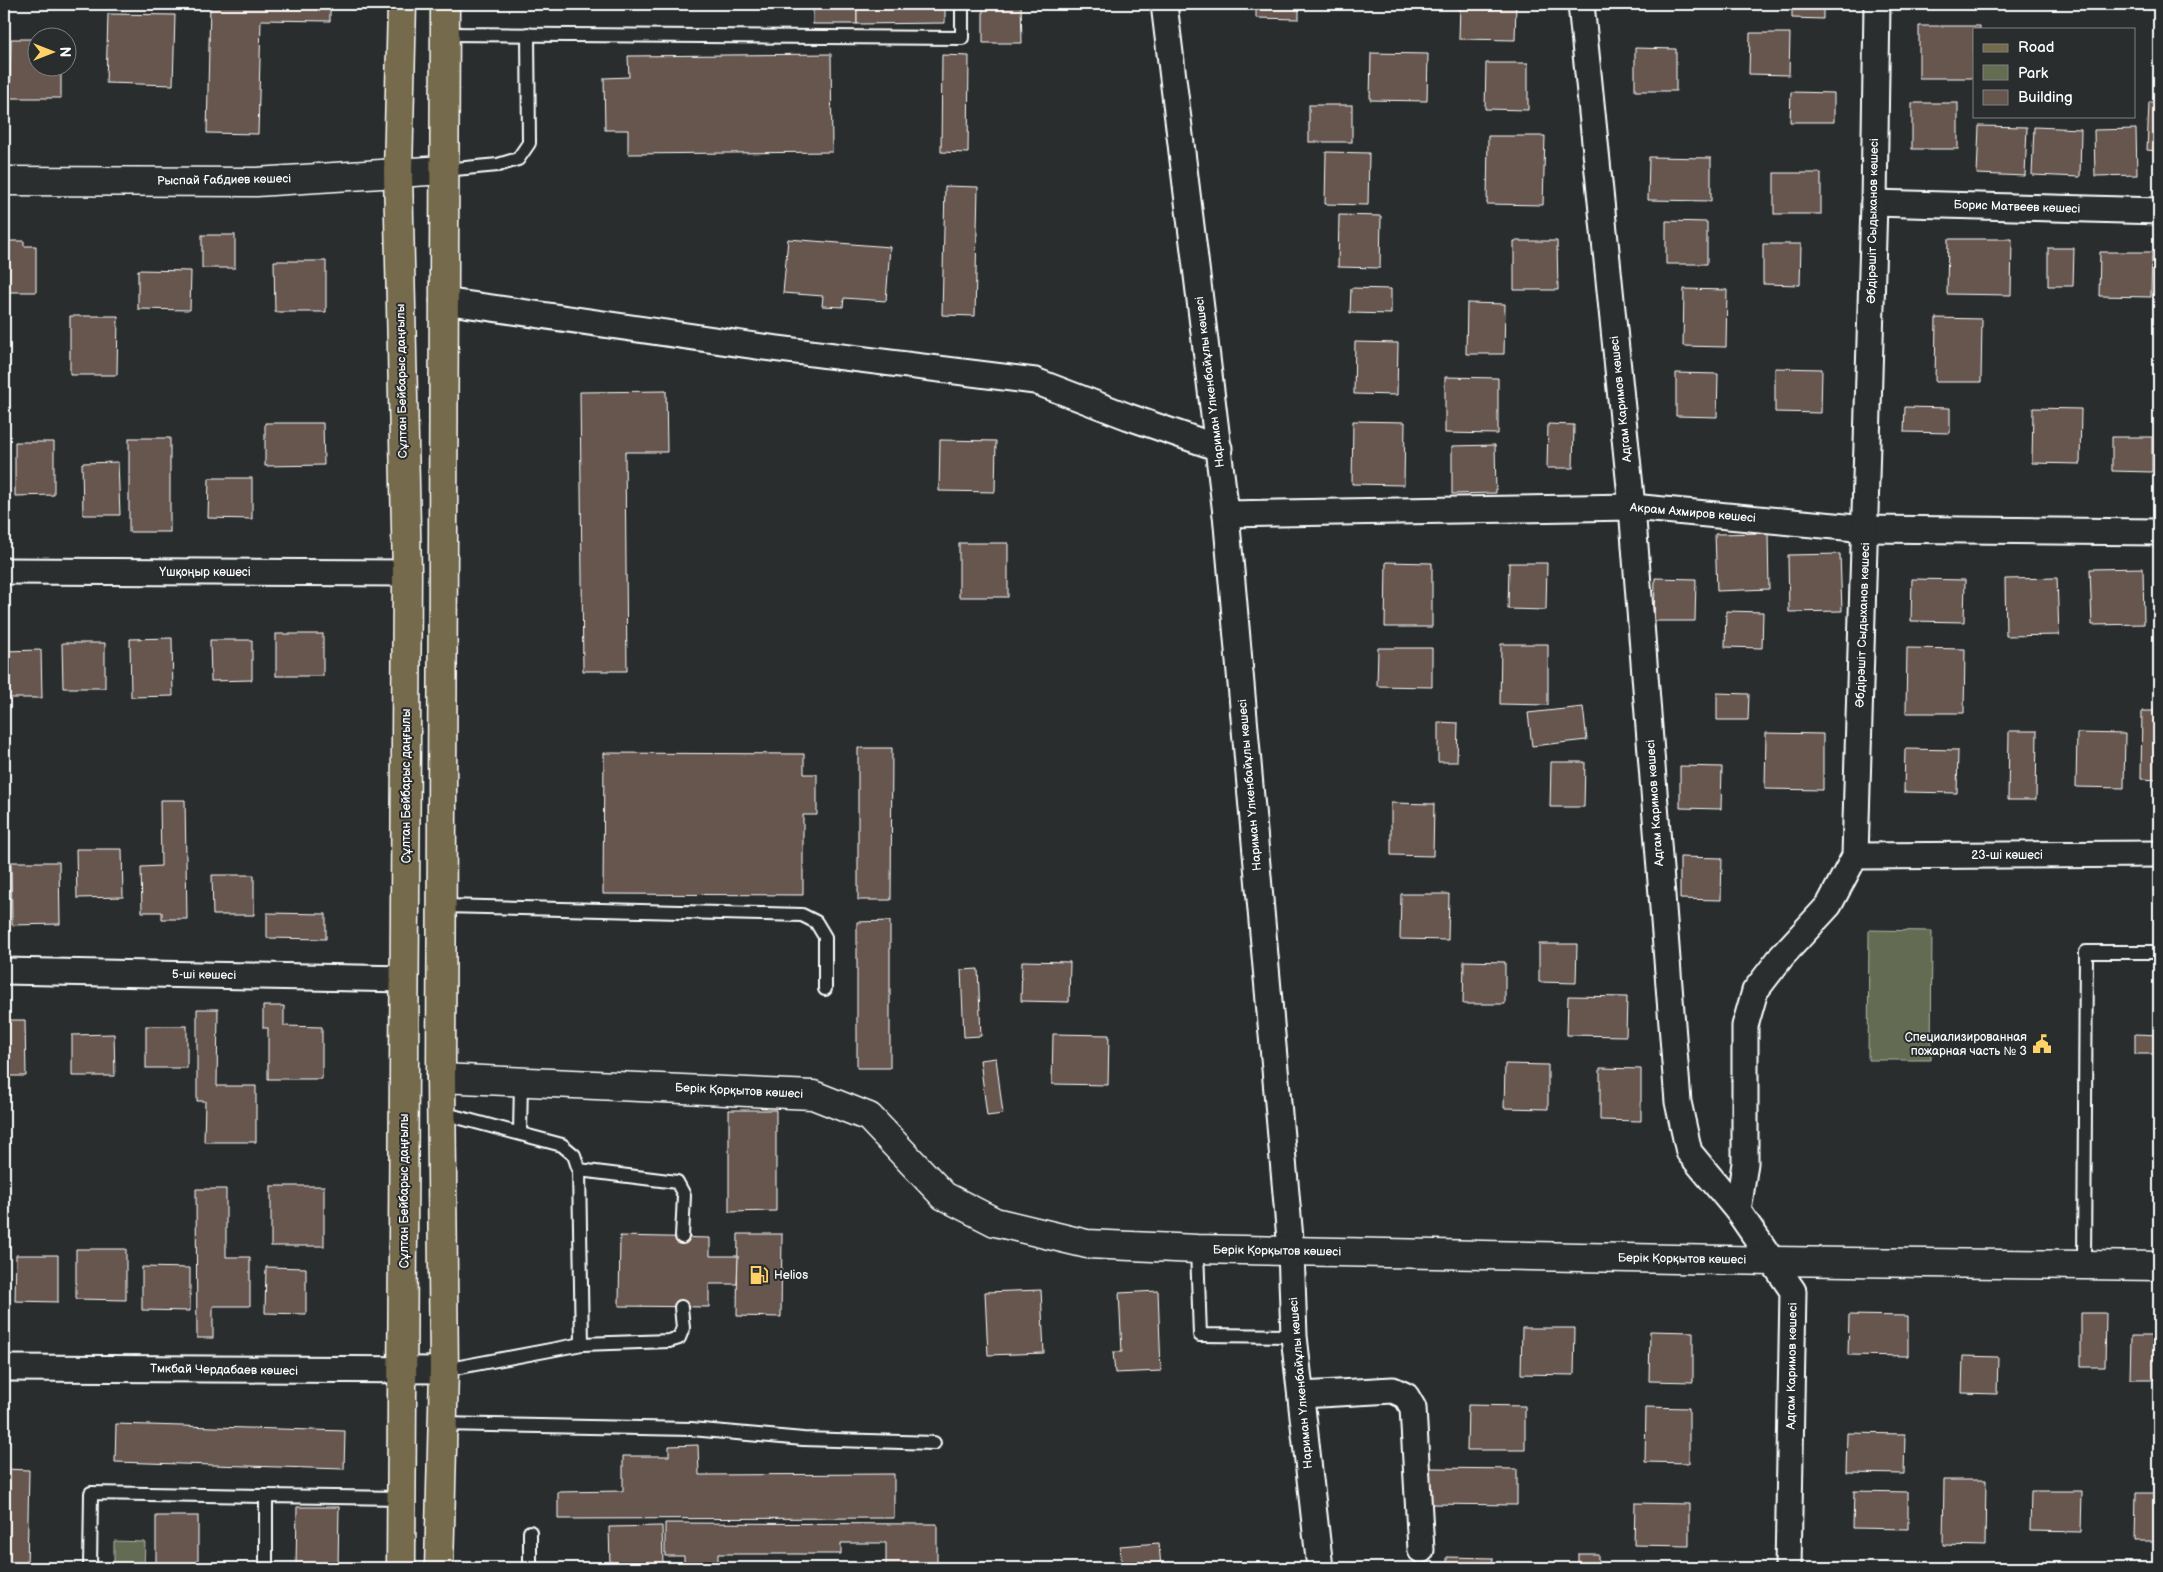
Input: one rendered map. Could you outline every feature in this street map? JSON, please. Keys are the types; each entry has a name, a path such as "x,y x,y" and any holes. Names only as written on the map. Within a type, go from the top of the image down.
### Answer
{"main road":[{"name":"Сұлтан Бейбарыс даңғылы","path":"401,1568 404,1371 407,573 398,173 402,4"},
{"path":"439,1568 444,1370 442,1078 444,906 443,301 445,4"}],"street":[{"name":"Нариман Үлкенбайұлы көшесі","path":"1164,4 1226,514 1291,1250 1294,1336 1320,1568"},
{"name":"Адгам Каримов көшесі","path":"1581,4 1632,507 1678,1102 1689,1152 1738,1211 1793,1291 1788,1568"},
{"name":"Әбдірәшіт Сыдыханов көшесі","path":"1738,1211 1745,1163 1745,1026 1755,991 1782,956 1829,905 1856,856 1866,529 1877,4"},
{"name":"Рыспай Ғабдиев көшесі","path":"4,181 256,182 444,170"},
{"name":"Борис Матвеев көшесі","path":"1874,203 2159,211"},
{"path":"443,301 763,346 1035,381 1129,417 1219,448"},
{"name":"Акрам Ахмиров көшесі","path":"1226,514 1632,507 1866,529 2159,532"},
{"name":"Үшқоңыр көшесі","path":"4,571 407,573"},
{"name":"23-шi көшесi","path":"1856,856 2159,854"},
{"name":"5-ші көшесі","path":"4,971 405,979"},
{"name":"Берік Қорқытов көшесі","path":"442,1078 813,1095 869,1117 944,1196 995,1222 1087,1244 1197,1249 1773,1261 2159,1266"},
{"name":"Тмкбай Чердабаев көшесі","path":"4,1368 444,1370"},
{"path":"1301,1395 1393,1390 1406,1396 1413,1408 1420,1550"}],"lane":[{"path":"444,34 962,38 962,4"},
{"path":"444,170 498,165 518,159 529,143 528,34"},
{"path":"444,906 802,915 816,922 825,938 825,989"},
{"path":"2084,1265 2086,952 2159,952"},
{"path":"520,1134 521,1082"},
{"path":"442,1113 562,1145 574,1155 579,1170 582,1344"},
{"path":"579,1170 677,1182 684,1195 682,1237"},
{"path":"1197,1249 1200,1335 1294,1336"},
{"path":"444,1370 582,1344 668,1341 679,1338 683,1328 681,1307"},
{"path":"442,1424 691,1429 803,1439 934,1443"},
{"path":"90,1568 91,1493 402,1498"},
{"path":"266,1496 266,1568"},
{"path":"530,1532 530,1568"}],"green space":[{"path":"1869,930 1932,931 1931,1060 1868,1060"},
{"path":"114,1541 145,1542 144,1568 114,1568"}],"building":[{"path":"210,4 330,4 330,21 261,20 258,134 207,133"},
{"path":"813,4 857,4 857,24 813,24"},
{"path":"857,4 945,4 945,23 857,24"},
{"path":"983,4 1021,4 1022,43 983,43"},
{"path":"1256,4 1299,4 1299,19 1256,18"},
{"path":"1460,4 1516,4 1515,40 1459,39"},
{"path":"1792,4 1823,4 1823,19 1792,18"},
{"path":"108,14 175,15 173,85 106,83"},
{"path":"1919,26 1980,26 1980,28 1973,28 1973,78 1919,78"},
{"path":"1750,33 1790,33 1789,75 1749,74"},
{"path":"11,39 28,39 28,78 61,78 61,98 10,98"},
{"path":"1635,48 1676,49 1676,91 1635,91"},
{"path":"1371,53 1428,54 1427,101 1370,100"},
{"path":"831,54 832,152 628,154 628,130 605,130 604,78 629,77 628,56"},
{"path":"942,55 969,56 968,153 941,152"},
{"path":"1486,63 1528,63 1528,110 1485,109"},
{"path":"1791,92 1834,93 1834,122 1790,122"},
{"path":"2149,102 2159,102 2159,151 2147,150"},
{"path":"1912,103 1958,103 1958,149 1912,149"},
{"path":"1309,105 1352,105 1352,142 1309,142"},
{"path":"1979,126 2027,127 2025,176 1977,174"},
{"path":"2034,127 2081,129 2080,177 2032,175"},
{"path":"2136,129 2137,175 2095,176 2094,130"},
{"path":"1488,136 1545,136 1543,205 1487,204"},
{"path":"1326,152 1369,153 1368,205 1325,204"},
{"path":"1649,157 1711,158 1711,201 1648,200"},
{"path":"1774,173 1821,173 1821,214 1774,214"},
{"path":"945,186 978,187 975,316 942,315"},
{"path":"1339,215 1381,216 1380,268 1338,267"},
{"path":"1666,221 1707,222 1707,264 1666,264"},
{"path":"202,235 235,235 235,268 202,268"},
{"path":"788,239 890,247 886,301 844,298 843,307 822,306 823,296 783,293"},
{"path":"1948,239 2012,239 2011,295 1947,294"},
{"path":"4,241 24,241 24,246 36,246 36,292 4,292"},
{"path":"1514,241 1557,241 1558,290 1514,290"},
{"path":"1763,244 1801,244 1800,285 1763,284"},
{"path":"2048,248 2074,248 2073,286 2048,286"},
{"path":"2100,252 2152,252 2151,297 2099,296"},
{"path":"274,261 326,261 326,312 275,312"},
{"path":"138,270 191,271 190,310 138,309"},
{"path":"1351,288 1391,289 1391,314 1350,313"},
{"path":"1684,289 1727,290 1726,347 1683,346"},
{"path":"1467,303 1505,304 1504,354 1466,354"},
{"path":"70,316 118,316 117,375 70,375"},
{"path":"1936,318 1982,319 1981,382 1935,382"},
{"path":"1355,342 1398,343 1397,395 1354,394"},
{"path":"1775,368 1822,369 1821,413 1775,412"},
{"path":"1676,373 1718,374 1717,417 1676,416"},
{"path":"1445,377 1498,378 1498,434 1445,433"},
{"path":"666,391 667,452 625,452 627,671 583,671 580,392"},
{"path":"1905,407 1950,408 1950,433 1904,432"},
{"path":"2033,408 2081,409 2080,464 2032,463"},
{"path":"1353,421 1405,422 1404,485 1352,484"},
{"path":"265,423 323,423 324,465 265,466"},
{"path":"1548,424 1574,425 1573,468 1547,468"},
{"path":"2112,437 2152,437 2152,472 2112,471"},
{"path":"129,438 170,438 170,532 129,532"},
{"path":"940,440 996,441 995,492 939,491"},
{"path":"15,442 54,442 54,495 15,496"},
{"path":"1495,445 1496,493 1452,494 1452,446"},
{"path":"118,462 120,515 83,515 82,463"},
{"path":"209,478 252,478 252,519 208,518"},
{"path":"1768,533 1769,589 1717,591 1715,534"},
{"path":"959,543 1008,543 1008,597 959,597"},
{"path":"1840,554 1842,611 1789,612 1788,555"},
{"path":"1386,562 1432,563 1432,627 1385,627"},
{"path":"1509,563 1547,563 1546,610 1508,609"},
{"path":"2143,568 2144,624 2092,625 2090,569"},
{"path":"1655,578 1696,579 1695,621 1654,621"},
{"path":"2057,578 2059,635 2006,636 2005,579"},
{"path":"1912,579 1965,580 1964,622 1911,621"},
{"path":"1726,611 1763,612 1762,648 1725,647"},
{"path":"276,634 323,634 323,676 276,676"},
{"path":"172,638 173,696 131,697 130,639"},
{"path":"210,640 252,640 252,680 211,681"},
{"path":"62,643 105,643 105,688 63,688"},
{"path":"1501,644 1548,644 1548,705 1500,704"},
{"path":"1378,648 1432,648 1432,687 1377,686"},
{"path":"1907,648 1965,649 1964,713 1906,713"},
{"path":"41,650 42,698 4,698 4,651"},
{"path":"1717,693 1749,694 1748,720 1717,720"},
{"path":"1583,707 1587,740 1532,746 1528,713"},
{"path":"2142,711 2159,711 2159,780 2141,779"},
{"path":"1438,722 1458,723 1457,762 1438,762"},
{"path":"2009,731 2037,731 2036,800 2008,800"},
{"path":"1766,733 1823,734 1823,790 1765,789"},
{"path":"2077,733 2125,734 2124,788 2076,787"},
{"path":"858,748 892,748 891,900 858,900"},
{"path":"1905,749 1958,750 1957,793 1904,792"},
{"path":"604,753 804,754 804,774 817,774 817,815 803,815 803,895 603,894"},
{"path":"1551,762 1585,762 1584,807 1550,807"},
{"path":"1680,766 1722,767 1721,809 1680,808"},
{"path":"160,800 185,800 187,919 162,919 162,912 142,912 141,867 161,866"},
{"path":"1391,803 1434,804 1433,856 1391,855"},
{"path":"76,849 122,849 123,897 77,898"},
{"path":"1680,857 1722,858 1721,900 1680,899"},
{"path":"11,862 59,862 60,924 12,925"},
{"path":"212,875 254,875 254,915 213,915"},
{"path":"1401,894 1449,894 1448,940 1400,939"},
{"path":"267,913 326,914 326,939 267,938"},
{"path":"890,921 890,1068 857,1068 857,922"},
{"path":"1539,944 1577,944 1576,983 1539,982"},
{"path":"1022,961 1070,962 1069,1002 1021,1001"},
{"path":"1464,961 1505,962 1505,1004 1463,1004"},
{"path":"978,969 981,1036 964,1037 961,970"},
{"path":"1568,996 1627,997 1626,1036 1567,1035"},
{"path":"263,1006 284,1006 284,1026 322,1027 322,1079 268,1079 268,1028 263,1028"},
{"path":"197,1009 218,1009 217,1086 256,1086 256,1142 204,1142 205,1101 197,1101"},
{"path":"4,1020 25,1020 26,1076 4,1076"},
{"path":"146,1026 187,1026 187,1068 146,1068"},
{"path":"114,1034 115,1076 72,1076 72,1035"},
{"path":"1053,1034 1109,1035 1108,1085 1052,1084"},
{"path":"2135,1034 2159,1035 2159,1054 2135,1054"},
{"path":"996,1058 1003,1114 987,1116 980,1060"},
{"path":"1505,1064 1548,1065 1548,1109 1504,1108"},
{"path":"1600,1068 1641,1069 1641,1121 1600,1120"},
{"path":"729,1110 776,1110 776,1211 729,1212"},
{"path":"271,1186 324,1186 324,1246 271,1246"},
{"path":"196,1189 226,1189 226,1257 250,1257 250,1306 213,1306 213,1338 197,1338"},
{"path":"738,1234 782,1234 781,1317 737,1316"},
{"path":"620,1236 710,1238 710,1256 738,1256 737,1284 709,1284 709,1307 619,1306"},
{"path":"76,1249 126,1249 126,1300 76,1299"},
{"path":"16,1255 58,1255 58,1302 15,1301"},
{"path":"142,1267 190,1268 190,1311 142,1310"},
{"path":"266,1267 306,1268 306,1314 265,1313"},
{"path":"1041,1290 1044,1353 988,1355 985,1292"},
{"path":"1158,1291 1161,1371 1115,1373 1113,1352 1122,1352 1119,1293"},
{"path":"2081,1313 2106,1313 2105,1367 2081,1367"},
{"path":"1849,1315 1908,1316 1908,1356 1848,1355"},
{"path":"1522,1328 1575,1328 1574,1375 1521,1374"},
{"path":"1650,1331 1693,1332 1693,1382 1649,1381"},
{"path":"2131,1336 2159,1336 2159,1379 2130,1379"},
{"path":"1963,1356 1998,1357 1997,1394 1962,1393"},
{"path":"1468,1405 1525,1406 1525,1450 1467,1450"},
{"path":"1646,1407 1689,1408 1689,1463 1645,1462"},
{"path":"116,1424 345,1431 344,1469 115,1462"},
{"path":"1847,1433 1905,1434 1904,1474 1846,1473"},
{"path":"698,1445 699,1475 894,1474 894,1518 558,1519 558,1492 623,1491 623,1456 669,1456 669,1446"},
{"path":"1430,1468 1517,1469 1517,1505 1430,1504"},
{"path":"4,1469 29,1470 27,1568 4,1568"},
{"path":"1944,1480 1986,1480 1985,1546 1943,1545"},
{"path":"1854,1491 1908,1492 1908,1529 1853,1528"},
{"path":"2031,1491 2082,1491 2081,1532 2030,1531"},
{"path":"2136,1493 2159,1493 2159,1541 2135,1541"},
{"path":"1635,1503 1689,1504 1689,1546 1634,1545"},
{"path":"297,1507 339,1507 338,1568 296,1568"},
{"path":"156,1516 198,1516 198,1568 156,1568"},
{"path":"665,1523 937,1524 937,1568 886,1568 886,1543 841,1543 841,1554 718,1554 718,1567 684,1567 684,1556 665,1556"},
{"path":"662,1526 663,1565 610,1566 609,1527"},
{"path":"1159,1543 1161,1568 1122,1568 1120,1546"},
{"path":"1578,1554 1598,1554 1598,1568 1578,1568"},
{"path":"1447,1557 1493,1558 1492,1568 1447,1568"}],"place":[{"name":"Специализированная пожарная часть № 3","path":"2042,1044"},
{"name":"Helios","path":"759,1275"}]}
